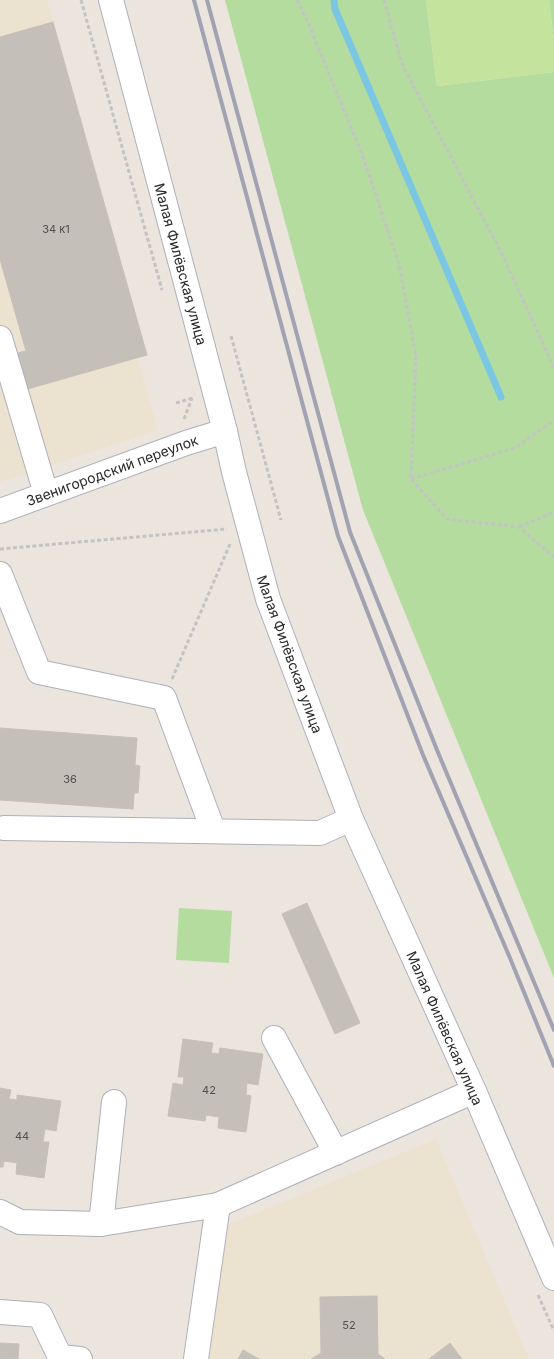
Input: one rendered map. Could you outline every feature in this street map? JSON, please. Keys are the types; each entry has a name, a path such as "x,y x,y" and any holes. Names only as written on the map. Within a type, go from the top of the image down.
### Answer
{"street":[{"name":"Малая Филёвская улица","path":"110,0 268,599 351,819 474,1091 554,1278"},
{"path":"0,338 46,494"},
{"name":"Звенигородский переулок","path":"0,511 194,440 225,431"},
{"path":"0,574 39,672 164,698 212,830"},
{"path":"4,828 320,833 351,819"},
{"path":"274,1038 336,1153"},
{"path":"7,1221 101,1224 218,1205 474,1091"},
{"path":"101,1224 114,1102"},
{"path":"196,1359 218,1205"},
{"path":"0,1312 40,1315 60,1357 80,1359"}],"path":[{"path":"297,0 362,154 399,264 416,356 411,479 446,519 519,527 554,512"},
{"path":"384,0 402,64 503,256 554,368"},
{"path":"231,336 281,520"},
{"path":"176,403 192,398"},
{"path":"411,479 514,448 554,420"},
{"path":"519,527 554,557"},
{"path":"0,549 228,529"},
{"path":"164,698 231,542"}],"shaded area":[{"path":"0,0 47,0 147,355 137,358 158,430 0,482"},
{"path":"436,1139 529,1359 201,1359 220,1228"}],"green space":[{"path":"225,0 426,0 437,86 554,72 554,978 363,510"},
{"path":"426,0 549,0 554,41 554,72 437,86"},
{"path":"549,0 554,0 554,41"},
{"path":"179,908 232,911 229,963 176,960"}],"building":[{"path":"53,22 147,355 24,390 14,354 26,351 0,259 0,37"},
{"path":"0,728 137,738 135,765 140,766 138,793 134,793 133,809 0,800"},
{"path":"307,903 360,1023 335,1034 282,914"},
{"path":"183,1039 213,1043 211,1053 219,1054 220,1048 263,1054 258,1085 247,1083 246,1095 251,1096 246,1132 218,1128 219,1117 206,1115 205,1121 168,1116 173,1083 183,1085 184,1077 178,1077"},
{"path":"0,1088 11,1090 9,1099 17,1100 17,1095 61,1101 56,1131 45,1129 43,1142 49,1142 44,1178 16,1174 17,1163 4,1161 3,1167 0,1167"},
{"path":"377,1296 378,1354 385,1359 311,1359 321,1353 320,1297"},
{"path":"0,1343 19,1344 18,1359 0,1359"},
{"path":"450,1343 462,1359 429,1359"},
{"path":"243,1350 259,1359 238,1359"}],"waterway":[{"path":"334,0 335,9 501,397"}],"railway":[{"path":"194,0 338,536 423,755 554,1066"},
{"path":"207,0 350,532 437,750 554,1030"}]}
